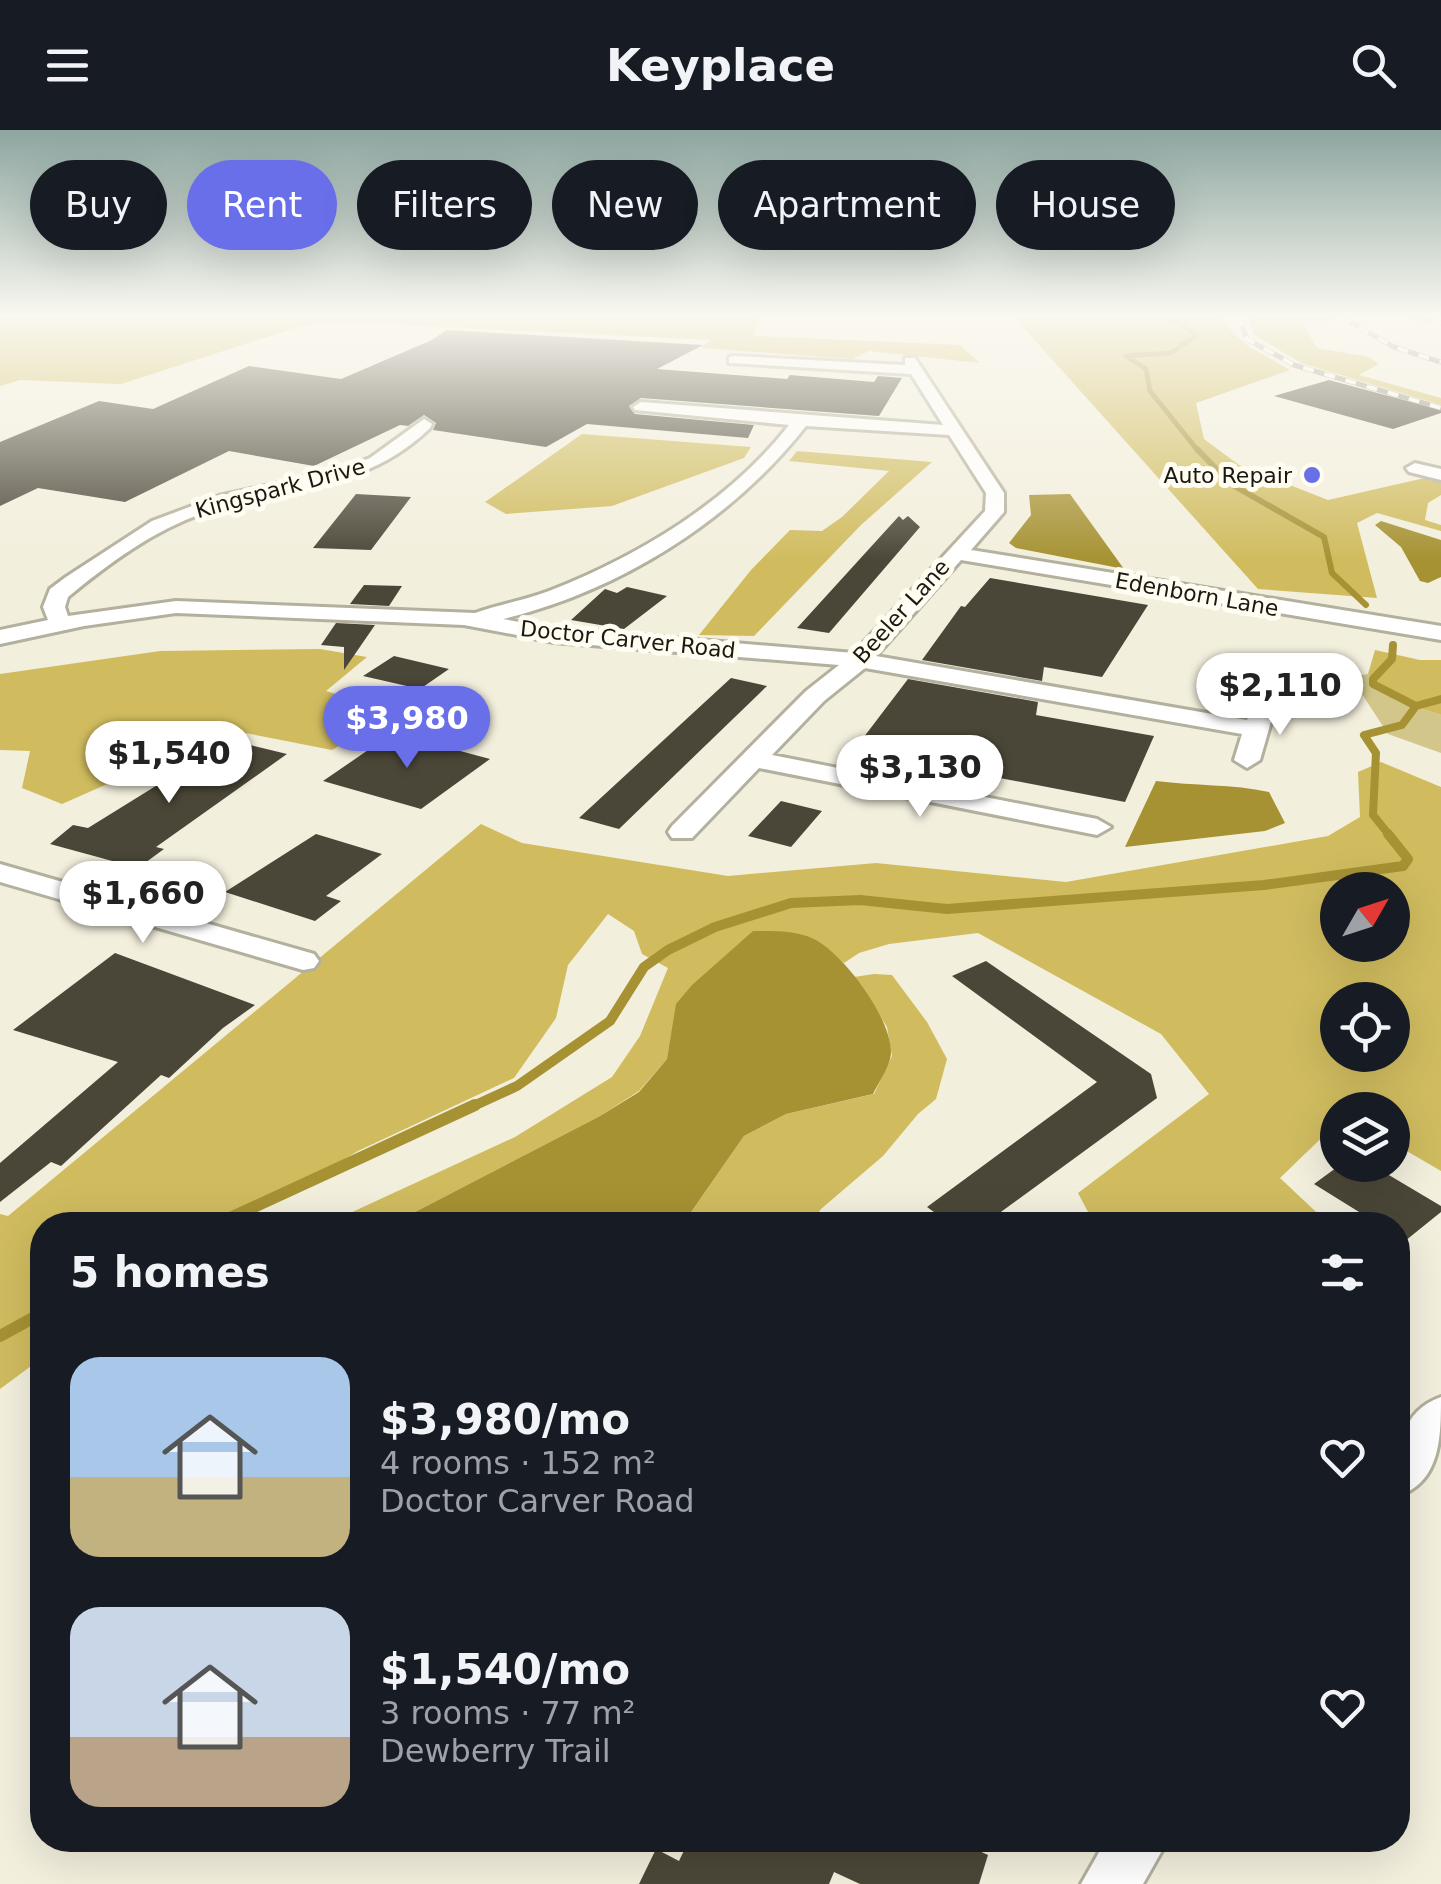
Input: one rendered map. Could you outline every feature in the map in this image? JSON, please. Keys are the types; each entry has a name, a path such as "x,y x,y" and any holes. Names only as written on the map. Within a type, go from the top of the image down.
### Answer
{"street":[{"name":"Beeler Lane","path":"682,832 815,696 860,660 996,504 994,493 933,398"},
{"path":"641,406 954,430"},
{"path":"464,618 500,614 547,599 601,575 674,534 767,463 801,420"},
{"name":"Kingspark Drive","path":"60,624 54,607 58,594 126,544 200,508 360,469 406,444 424,424"},
{"path":"1415,468 1441,475"},
{"name":"Edenborn Lane","path":"954,552 1441,632"},
{"name":"Doctor Carver Road","path":"0,638 129,612 196,607 464,618 554,635 860,660 1254,730"},
{"path":"1246,760 1266,701"},
{"path":"754,758 1097,826"},
{"path":"0,873 303,961"},
{"path":"1410,1460 1441,1415"},
{"path":"1109,1884 1132,1852"}],"shaded area":[{"path":"1086,398 1211,398 1196,403 1204,439 1239,465 1328,500 1429,477 1441,481 1441,495 1428,503 1425,520 1441,525 1441,531 1377,513 1357,523 1377,598 1258,589"},
{"path":"1417,398 1441,398 1441,405"},
{"path":"582,434 751,447 744,458 612,506 506,514 485,502"},
{"path":"797,451 932,462 861,525 754,636 699,635 751,570 790,530 822,531 889,471 789,461"},
{"path":"1070,494 1124,569 1016,548 1009,543 1031,515 1029,495"},
{"path":"1381,521 1441,540 1441,577 1428,583 1420,581 1401,547 1375,525"},
{"path":"320,649 367,657 326,691 396,712 332,750 230,730 62,804 22,788 30,751 0,750 0,674 160,651"},
{"path":"1375,650 1420,660 1441,660 1441,715 1395,700 1368,674"},
{"path":"1368,674 1395,700 1441,715 1441,753 1388,734 1351,677"},
{"path":"1381,762 1441,787 1441,1171 1410,1153 1410,1092 1320,1092 1320,1139 1280,1178 1316,1212 1088,1212 1078,1193 1209,1094 1161,1034 978,933 889,944 859,953 844,963 814,939 677,1004 667,1059 639,1091 600,1116 415,1212 352,1212 515,1137 612,1077 640,1036 668,968 642,954 634,931 608,914 568,965 556,1018 514,1078 358,1151 257,1212 30,1212 30,1367 0,1389 0,1214 8,1216 481,824 522,843 728,876 876,863 1066,882 1328,836 1360,817 1358,772"},
{"path":"1156,781 1269,792 1285,823 1265,831 1125,847"},
{"path":"753,931 807,936 839,958 875,1005 889,1038 887,1068 873,1094 786,1114 744,1136 691,1212 415,1212 639,1092 667,1059 676,1004"},
{"path":"892,975 927,1022 947,1059 936,1099 883,1156 819,1212 691,1212 744,1136 786,1114 874,1094 892,1056 887,1027 854,977"}],"building":[{"path":"178,398 890,398 879,416 641,398 629,406 635,414 754,425 748,438 587,424 546,447 433,430 436,423 424,415 408,426 400,425 314,466 229,451 125,502 38,488 0,506 0,442 99,401 153,409"},
{"path":"1281,398 1396,398 1441,410 1393,429"},
{"path":"356,494 411,497 371,550 313,548"},
{"path":"899,516 903,520 908,516 920,527 829,633 797,628"},
{"path":"990,578 1148,605 1102,677 1044,667 1042,681 922,660 961,606 965,607"},
{"path":"364,585 402,586 389,606 350,604"},
{"path":"627,587 667,596 624,629 571,620 605,589 617,593"},
{"path":"336,623 375,625 344,670 344,647 321,645"},
{"path":"394,656 449,669 420,689 363,676"},
{"path":"731,678 767,686 619,829 579,818"},
{"path":"908,679 1038,702 1036,715 1154,736 1125,802 854,750"},
{"path":"393,733 490,759 421,809 323,781"},
{"path":"230,740 287,754 156,847 164,849 138,868 50,844 73,825 88,828"},
{"path":"781,801 822,811 791,847 748,836"},
{"path":"316,834 382,854 326,896 341,901 315,921 225,892"},
{"path":"115,953 255,1005 223,1028 169,1078 161,1075 61,1166 51,1162 0,1202 0,1163 118,1062 13,1030"},
{"path":"986,961 1151,1074 1157,1098 1001,1212 934,1212 927,1207 1097,1082 952,976"},
{"path":"1320,1180 1401,1182 1441,1206 1441,1212 1410,1237 1410,1212 1359,1212 1314,1184"},
{"path":"655,1852 679,1861 683,1852 988,1855 979,1884 860,1884 834,1872 829,1884 639,1884"}],"waterway":[{"path":"1156,398 1199,452"},
{"path":"1197,449 1231,484 1324,537 1332,573 1366,605"},
{"path":"1393,645 1392,659 1373,679 1373,684 1416,706"},
{"path":"1416,706 1441,699"},
{"path":"1390,836 1373,815 1376,753 1364,735 1402,725 1416,706"},
{"path":"469,1108 517,1086 610,1021 644,967 668,950 715,927 791,903 860,900 947,909 1264,885 1403,866 1408,859 1388,834"},
{"path":"243,1212 475,1105"},
{"path":"0,1336 30,1320"}],"railway":[{"path":"1406,398 1441,408"}],"place":[{"name":"Auto Repair","path":"1312,475"}]}
